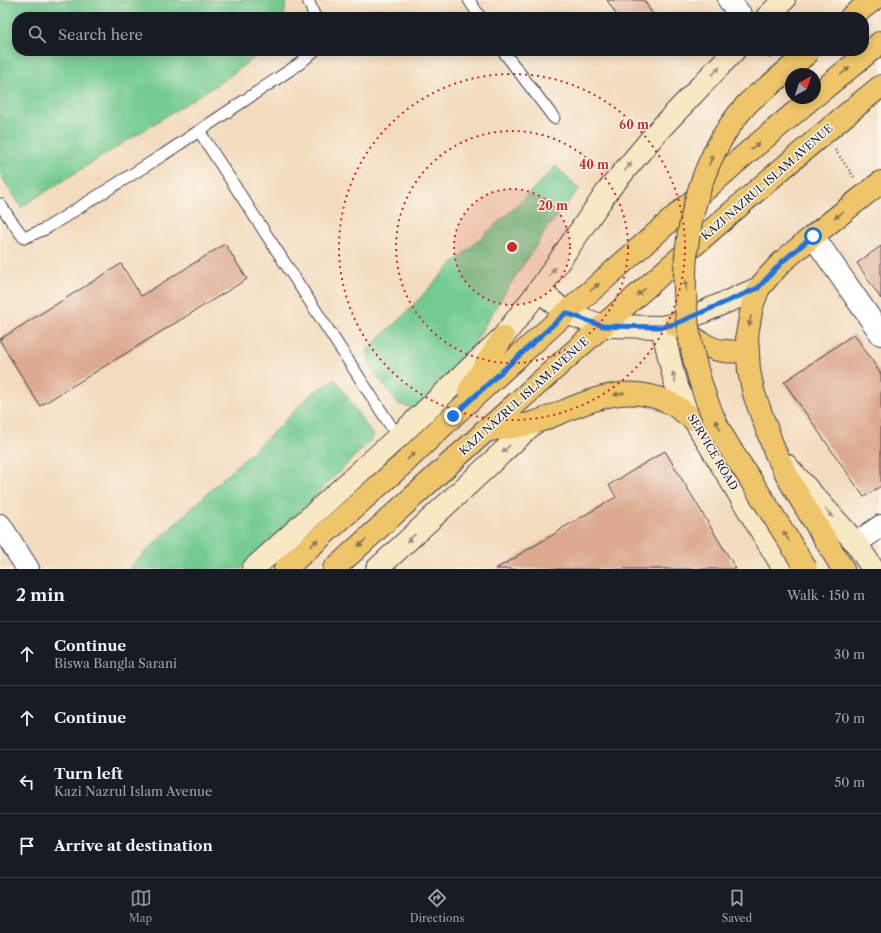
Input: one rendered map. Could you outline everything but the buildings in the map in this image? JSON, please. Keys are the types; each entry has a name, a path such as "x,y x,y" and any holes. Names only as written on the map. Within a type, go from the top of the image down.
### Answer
{"main road":[{"path":"857,12 873,0"},
{"path":"869,52 881,42"},
{"path":"804,56 749,102 732,122 720,142 710,163 694,208 685,271 688,327 697,367 708,404 718,427 806,569"},
{"path":"821,91 864,56"},
{"name":"KAZI NAZRUL ISLAM AVENUE","path":"334,569 603,326 822,133 881,86"},
{"path":"285,569 403,464 453,416 566,313 740,159 805,104"},
{"path":"843,569 792,485 775,452 754,394 749,371 747,335 752,306 758,288 783,261 874,188"},
{"path":"668,326 716,350 725,352 747,351"},
{"path":"453,416 504,337"},
{"path":"484,432 535,422 589,401 609,395 627,393 643,394 671,403 693,419"}],"street":[{"path":"729,0 738,12"},
{"path":"772,12 784,0"},
{"path":"253,569 398,437 504,337 539,290 609,189 657,132 729,56"},
{"path":"813,236 881,334"},
{"path":"539,290 566,313 603,326 668,326 758,288"},
{"name":"SERVICE ROAD","path":"668,326 675,382 686,406 784,569"},
{"path":"377,569 535,422"},
{"path":"775,452 856,543 873,569"},
{"path":"0,525 28,569"},
{"path":"856,543 881,526"}],"lane":[{"path":"308,0 313,12"},
{"path":"468,0 476,12"},
{"path":"0,204 24,238 45,229 199,131 299,64 308,56"},
{"path":"507,56 554,118"},
{"path":"199,131 398,437"}],"path":[{"path":"822,133 874,188"}],"green space":[{"path":"0,0 286,0 285,12 12,12 12,56 256,56 227,78 21,207 0,174"},
{"path":"556,166 579,189 547,229 507,289 474,343 441,386 415,409 399,404 372,370 367,350 405,314 449,267 514,208"},
{"path":"335,379 374,437 242,569 128,569 279,427 311,394"}],"route":[{"path":"453,416 566,313 603,326 662,327 675,324 758,288 783,261 813,236"}]}
